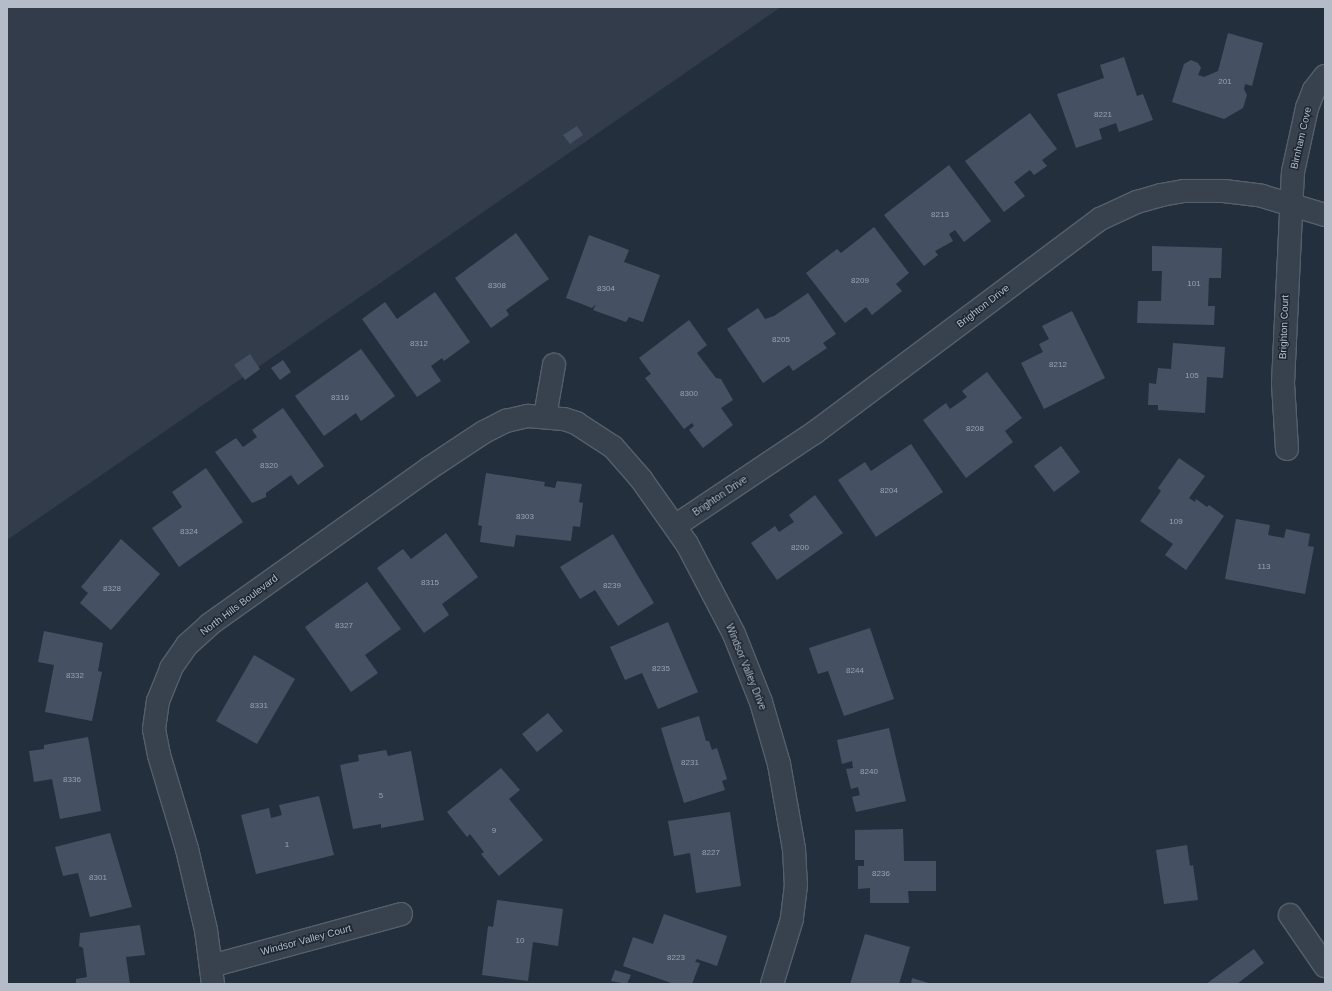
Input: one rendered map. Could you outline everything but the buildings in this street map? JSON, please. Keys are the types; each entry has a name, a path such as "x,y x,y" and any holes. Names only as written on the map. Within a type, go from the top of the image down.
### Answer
{"street":[{"name":"Birnham Cove","path":"1291,205 1293,172 1307,108 1314,90 1325,76"},
{"name":"Brighton Drive","path":"675,526 814,433 1100,219 1137,202 1184,191 1242,192 1325,215"},
{"name":"Brighton Court","path":"1287,449 1283,383 1291,205"},
{"path":"536,416 554,365"},
{"name":"Windsor Valley Drive","path":"536,416 576,423 613,447 641,478 687,544 734,634 761,702 779,764 794,850 796,885 792,919 772,984"},
{"name":"North Hills Boulevard","path":"212,975 188,856 159,755 154,730 158,701 171,668 187,645 210,624 422,473 484,432 506,421 536,416"},
{"name":"Windsor Valley Court","path":"212,975 400,914"},
{"path":"1290,915 1325,966"}],"shaded area":[{"path":"7,7 781,7 7,540"}]}
